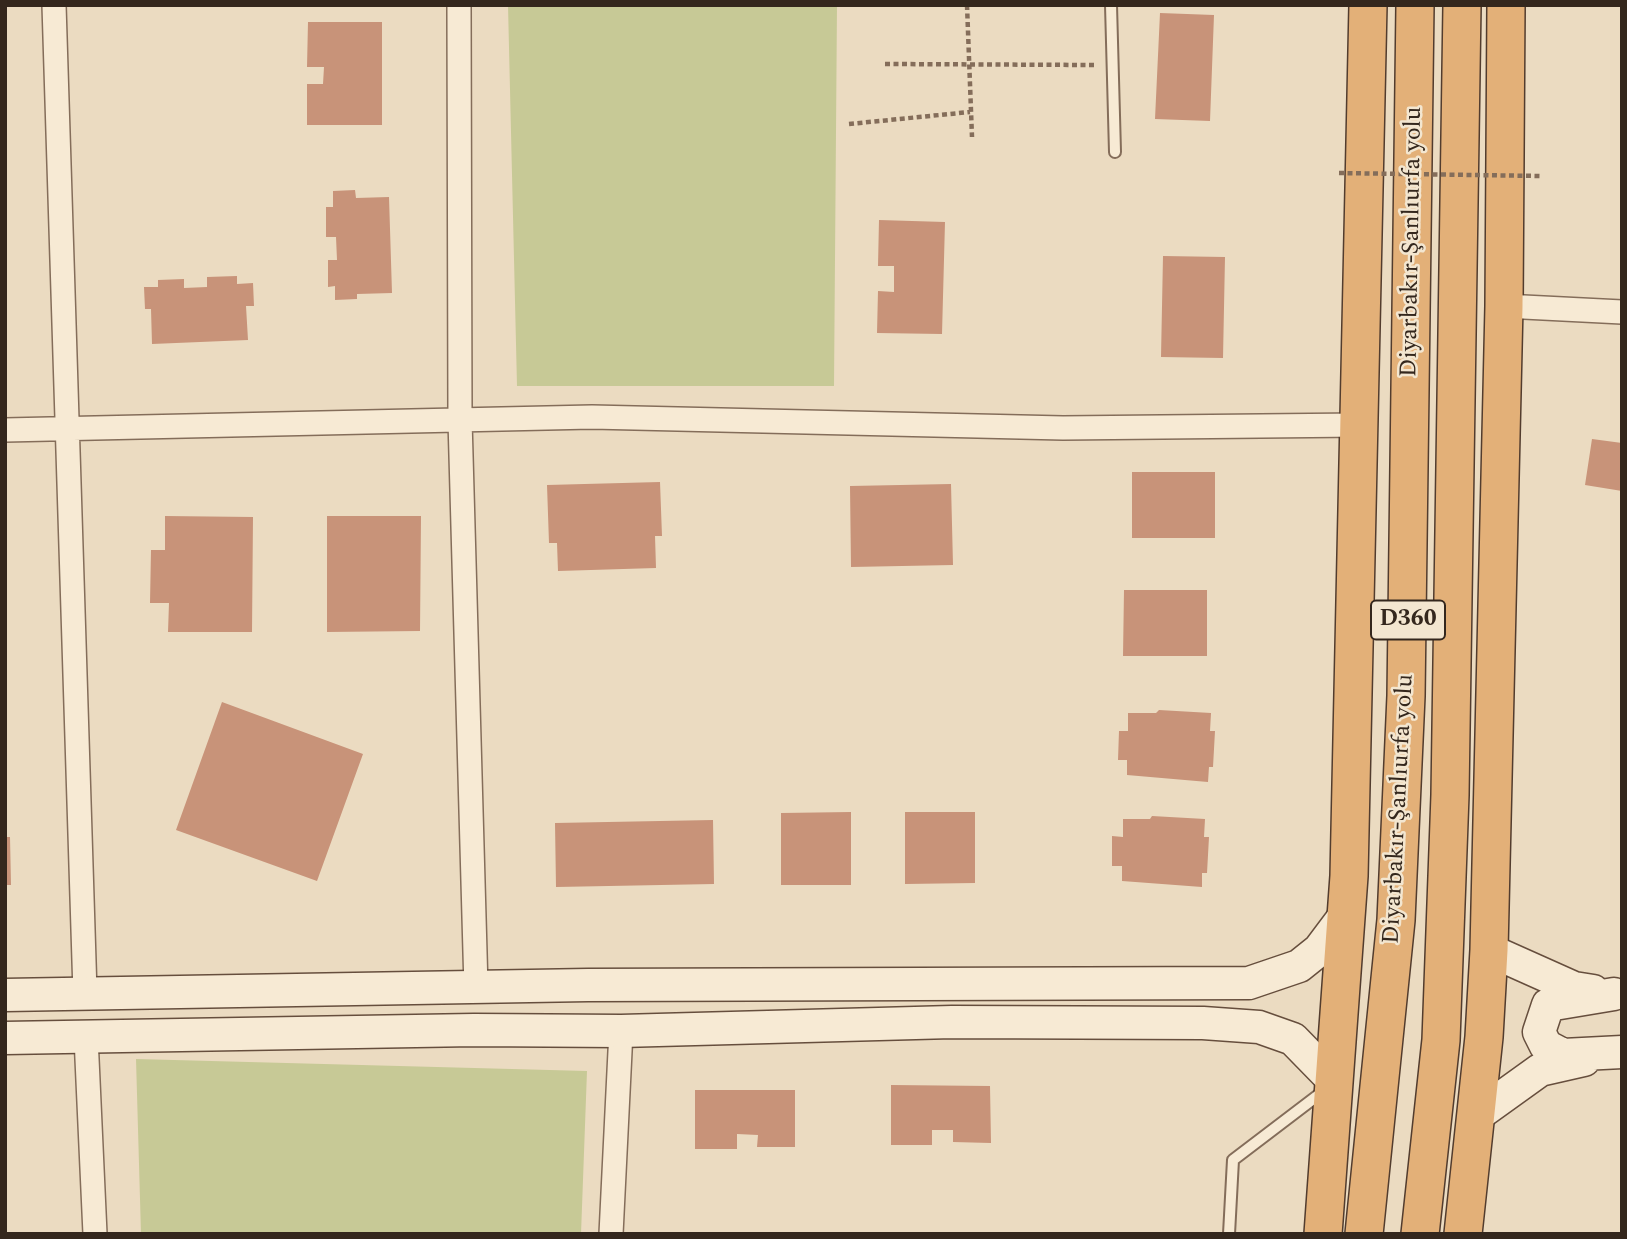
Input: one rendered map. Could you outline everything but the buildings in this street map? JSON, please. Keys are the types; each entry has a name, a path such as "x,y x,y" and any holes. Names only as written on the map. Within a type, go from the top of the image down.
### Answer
{"highway":[{"path":"1323,1234 1346,914 1360,425 1368,5"},
{"name":"Diyarbakır-Şanlıurfa yolu","path":"1364,1234 1396,920 1405,722 1415,5"},
{"name":"Diyarbakır-Şanlıurfa yolu","path":"1420,1234 1441,1040 1450,795 1462,5"},
{"path":"1462,1234 1476,1116 1489,950 1504,306 1507,5"}],"main road":[{"path":"5,995 476,988 1249,983 1298,966 1319,950 1346,914"},
{"path":"1489,950 1574,988 1618,994"},
{"path":"1618,994 1548,1004 1539,1032 1546,1046 1563,1055 1622,1052"},
{"path":"5,1038 474,1030 621,1031 952,1022 1203,1023 1259,1027 1293,1039 1335,1083"},
{"path":"1476,1116 1540,1070 1622,1052"}],"street":[{"path":"54,5 85,993"},
{"path":"459,5 460,420 476,988"},
{"path":"1504,306 1622,312"},
{"path":"5,430 592,416 1063,428 1360,425"},
{"path":"611,1234 621,1031"},
{"path":"86,1037 95,1234"}],"lane":[{"path":"1111,5 1115,152"},
{"path":"1229,1234 1233,1160 1335,1083"}],"path":[{"path":"967,5 972,137"},
{"path":"885,64 1112,65"},
{"path":"849,124 970,112"},
{"path":"1339,173 1540,176"}],"green space":[{"path":"508,5 837,5 834,386 517,386"},
{"path":"136,1059 587,1071 581,1234 141,1234"}]}
